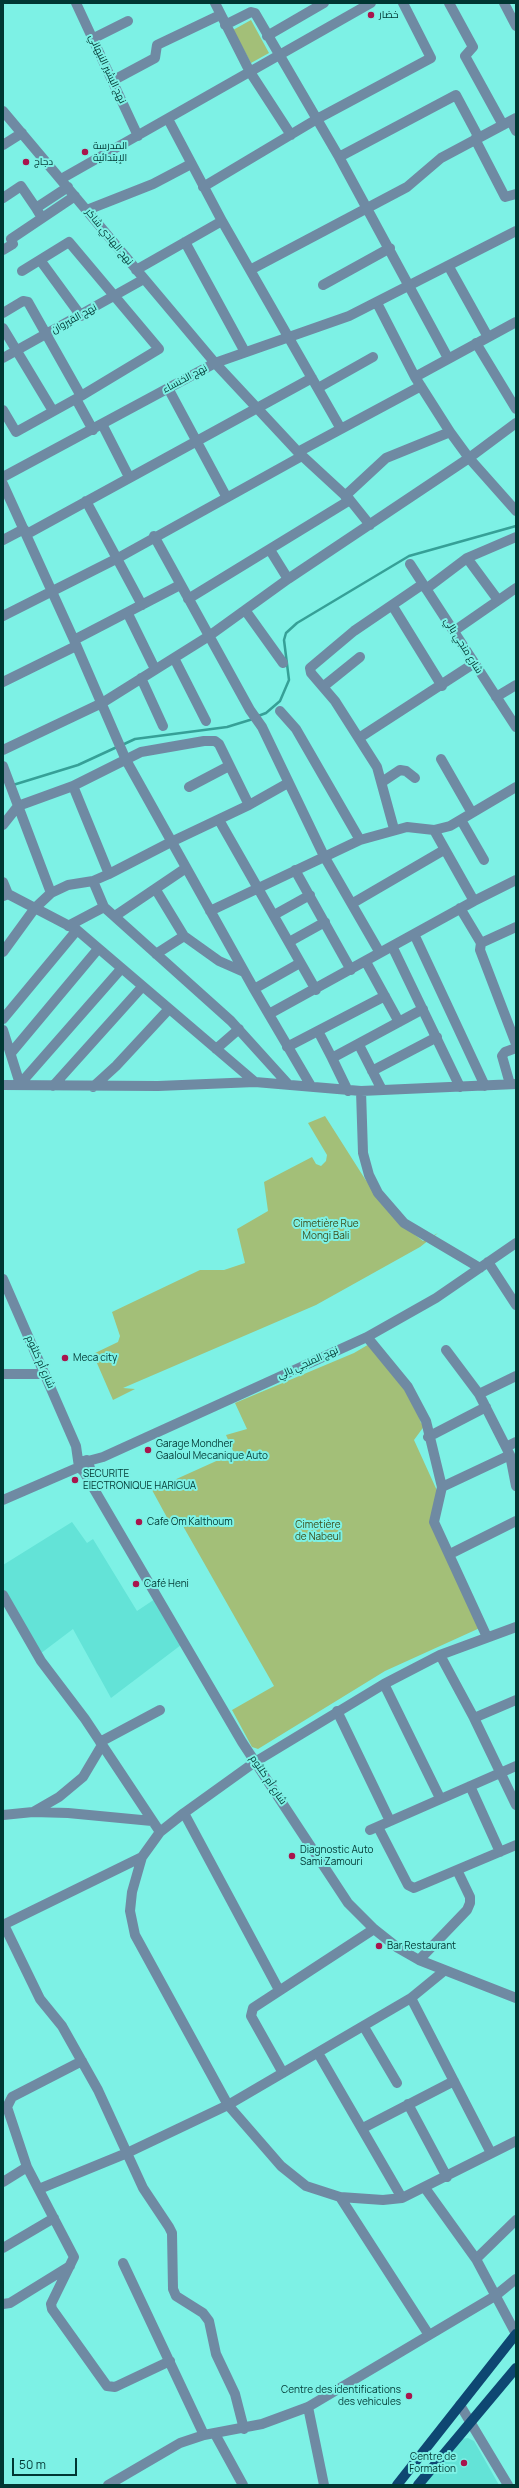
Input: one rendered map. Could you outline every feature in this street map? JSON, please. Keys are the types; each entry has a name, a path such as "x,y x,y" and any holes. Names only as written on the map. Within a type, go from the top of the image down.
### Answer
{"main road":[{"path":"397,2485 516,2334"},
{"path":"418,2485 516,2368"}],"street":[{"name":"نهج البشير النبهاني","path":"76,3 138,136"},
{"path":"215,3 250,72 291,135"},
{"path":"267,36 324,3"},
{"path":"61,179 372,3"},
{"path":"204,187 318,119 431,58 403,3"},
{"path":"449,3 473,47 466,56 516,131"},
{"path":"504,3 513,11 516,26"},
{"path":"225,25 253,12 278,57 318,119 390,248 448,358"},
{"path":"112,81 155,58 157,45 220,15"},
{"path":"92,39 128,21"},
{"path":"339,157 456,95 505,197 516,194"},
{"name":"نهج الهادي شاكر","path":"3,111 215,363 300,454 347,498 370,525"},
{"path":"168,119 222,221 341,429"},
{"path":"250,270 366,207 407,187 436,161 510,122"},
{"path":"3,144 22,133"},
{"path":"87,210 153,184 191,164"},
{"path":"3,198 21,186 42,218"},
{"path":"36,208 68,187"},
{"path":"3,250 13,244 11,239 75,196"},
{"path":"136,270 222,221"},
{"name":"نهج الخنساء","path":"3,477 93,430 215,363 288,336 349,316 516,231"},
{"path":"3,410 15,432 78,398 159,349 69,242 65,242 22,271"},
{"path":"185,242 245,352"},
{"path":"324,285 390,248"},
{"path":"40,260 81,316"},
{"path":"449,266 488,337"},
{"name":"نهج القيروان","path":"3,358 81,316 144,279"},
{"path":"3,313 27,301 47,334 93,430"},
{"path":"377,303 415,377 450,432 469,458 516,511"},
{"path":"415,377 516,322"},
{"path":"3,328 53,411"},
{"path":"476,344 516,410"},
{"path":"318,388 373,357"},
{"path":"3,540 26,532 86,501 312,378"},
{"path":"3,616 118,558 341,429 421,386"},
{"path":"168,388 194,441 226,496"},
{"path":"3,750 102,703 209,636 288,579 469,458 516,423"},
{"path":"102,424 129,477"},
{"path":"188,599 270,550 347,498 386,458 450,432"},
{"path":"3,484 102,703 124,757 244,972 287,1047 312,1086"},
{"path":"86,501 142,605"},
{"path":"154,536 252,714 260,724 324,856 353,903 380,952"},
{"path":"394,829 377,767 324,686 310,673 310,668 354,631 392,605 425,587 467,558 516,537"},
{"path":"270,550 288,579"},
{"path":"467,558 498,600"},
{"name":"شارع منجي بالي","path":"410,564 454,631 473,664 516,727"},
{"path":"3,682 180,585"},
{"path":"454,631 516,588"},
{"path":"392,605 442,686"},
{"path":"245,610 283,663"},
{"path":"128,614 155,669"},
{"path":"324,686 360,657"},
{"path":"174,658 206,721"},
{"path":"359,738 442,686 473,664"},
{"path":"141,678 163,726"},
{"path":"496,697 516,685"},
{"path":"280,711 296,729 360,840"},
{"path":"3,825 17,802 73,786 124,757 155,749 211,740 219,744 249,805"},
{"path":"441,759 472,812"},
{"path":"3,766 51,893"},
{"path":"189,787 229,766"},
{"path":"382,782 400,770 406,771 415,778"},
{"path":"3,952 35,908 51,893 68,885 93,881 109,874 171,842 249,805 288,783"},
{"path":"73,786 109,874"},
{"path":"210,911 360,840 394,829 411,827 434,830 443,829 462,820 472,812 516,788"},
{"path":"219,820 316,990"},
{"path":"462,820 484,860"},
{"path":"434,830 444,850 474,900"},
{"path":"353,903 444,850"},
{"path":"115,916 156,890 186,868"},
{"path":"295,870 351,970"},
{"path":"268,1014 316,990 366,962 380,952 474,900 516,880"},
{"path":"93,881 104,907 239,1029 288,1084"},
{"path":"3,882 6,895 35,908 72,928 255,1082"},
{"path":"156,890 184,936 219,961 244,972"},
{"path":"274,915 310,895"},
{"path":"3,1019 72,928 104,907"},
{"path":"460,908 481,942 480,950 516,1044"},
{"path":"289,942 325,922"},
{"path":"481,942 516,927"},
{"path":"414,934 485,1086"},
{"path":"156,954 184,936"},
{"path":"392,946 437,1037 460,1088"},
{"path":"11,1053 98,949"},
{"path":"366,962 399,1022"},
{"path":"254,989 300,963"},
{"path":"20,1084 121,969"},
{"path":"53,1086 142,988"},
{"path":"287,1047 385,996"},
{"path":"332,1058 359,1045 423,1009"},
{"path":"93,1086 116,1066 168,1010"},
{"path":"216,1049 239,1029"},
{"path":"3,1030 20,1084"},
{"path":"318,1031 348,1091"},
{"path":"372,1071 437,1037"},
{"path":"359,1045 382,1090"},
{"path":"3,1085 93,1086 255,1082 312,1086 348,1091 460,1088 513,1084 502,1056 505,1052 516,1048"},
{"path":"360,1091 363,1153 369,1174 378,1193 404,1223 484,1265 516,1305"},
{"name":"نهج المنجي بالي","path":"3,1500 85,1466 367,1337 436,1298 516,1243"},
{"name":"شارع أم كلثوم","path":"3,1280 94,1485 149,1584 255,1762 348,1903 374,1929 398,1948 419,1960 516,1998"},
{"path":"367,1337 408,1387 426,1421 428,1437 442,1487 434,1522 487,1637"},
{"path":"446,1350 480,1394 508,1451 516,1486"},
{"path":"3,1374 45,1374"},
{"path":"480,1394 516,1376"},
{"path":"428,1437 486,1407"},
{"path":"442,1487 508,1451 516,1442"},
{"path":"450,1554 516,1521"},
{"path":"3,1595 41,1661 101,1744 160,1832"},
{"path":"516,1627 440,1655 384,1684 337,1711 255,1762 184,1814 160,1832 142,1857 132,1892 130,1911 135,1935 228,2105 250,2132 296,2179 318,2191 340,2197 383,2200 402,2198 425,2188 516,2141"},
{"path":"440,1655 474,1718 516,1805"},
{"path":"384,1684 440,1798"},
{"path":"474,1718 516,1700"},
{"path":"33,1812 59,1797 84,1777 101,1744 160,1710"},
{"path":"337,1711 390,1821"},
{"path":"516,1766 374,1828 411,1888 516,1846"},
{"path":"470,1786 500,1852"},
{"path":"3,1815 33,1812 152,1821"},
{"path":"184,1814 279,1990"},
{"path":"142,1857 3,1925 40,1999 62,2026 82,2061 143,2188 172,2234 173,2289 176,2296 203,2313 208,2321 216,2354 235,2394 244,2429"},
{"path":"419,1960 467,1910 470,1904 470,1897 457,1870"},
{"path":"283,2074 251,2016 253,2008 374,1929"},
{"path":"39,2189 127,2153 228,2105 364,2027 411,1998 444,1971"},
{"path":"411,1998 491,2153"},
{"path":"364,2027 397,2083"},
{"path":"318,2053 363,2128 402,2198"},
{"path":"82,2061 12,2098 9,2102 8,2113 27,2167 74,2257 51,2304 52,2308 107,2386 115,2387 170,2361"},
{"path":"363,2128 454,2081"},
{"path":"408,2104 447,2177"},
{"path":"3,2182 27,2167"},
{"path":"425,2188 476,2259 516,2334"},
{"path":"340,2197 429,2335"},
{"path":"3,2248 54,2218"},
{"path":"476,2259 516,2220"},
{"path":"123,2263 204,2435"},
{"path":"3,2304 10,2303 70,2266"},
{"path":"108,2485 165,2451 204,2435 244,2429 262,2424 308,2406 496,2296 516,2279"},
{"path":"460,2405 508,2485"},
{"path":"308,2406 324,2485"},
{"path":"215,2434 243,2485"}],"shaded area":[{"path":"72,1522 87,1543 93,1539 137,1611 155,1599 181,1645 111,1698 73,1629 36,1657 3,1603 3,1565"},
{"name":"Centre de Formation","path":"468,2438 474,2441 499,2485 423,2485 461,2439"}],"green space":[{"path":"251,20 269,53 251,63 233,30"},
{"name":"Cimetière Rue Mongi Bali","path":"325,1116 365,1179 398,1222 423,1241 438,1233 420,1247 316,1305 123,1388 135,1389 113,1400 93,1354 118,1342 120,1336 112,1312 200,1270 224,1270 245,1263 237,1229 268,1211 264,1182 312,1157 316,1164 321,1166 326,1161 327,1155 308,1123"},
{"name":"Cimetière de Nabeul","path":"371,1343 412,1395 421,1423 425,1425 414,1440 439,1495 431,1519 482,1627 385,1671 258,1749 252,1747 232,1710 274,1686 179,1519 170,1523 152,1490 234,1453 226,1435 247,1429 235,1403 354,1353"}],"waterway":[{"path":"258,716 266,713 280,701 289,680 284,640 286,633 297,623 409,556 516,526"},
{"path":"122,745 135,739 227,727 253,719"},
{"path":"13,785 78,765 117,747"}],"place":[{"name":"خضار","path":"371,15"},
{"name":"المدرسة الإبتدائية","path":"85,152"},
{"name":"دجاج","path":"26,162"},
{"name":"Meca city","path":"65,1358"},
{"name":"Garage Mondher Gaaloul Mecanique Auto","path":"148,1450"},
{"name":"SECURITE ElECTRONIQUE HARIGUA","path":"75,1480"},
{"name":"Cafe Om Kalthoum","path":"139,1522"},
{"name":"Café Heni","path":"136,1584"},
{"name":"Diagnostic Auto Sami Zamouri","path":"292,1856"},
{"name":"Bar Restaurant","path":"379,1946"},
{"name":"Centre des identifications des vehicules","path":"409,2396"},
{"name":"Centre de Formation","path":"464,2463"}]}
